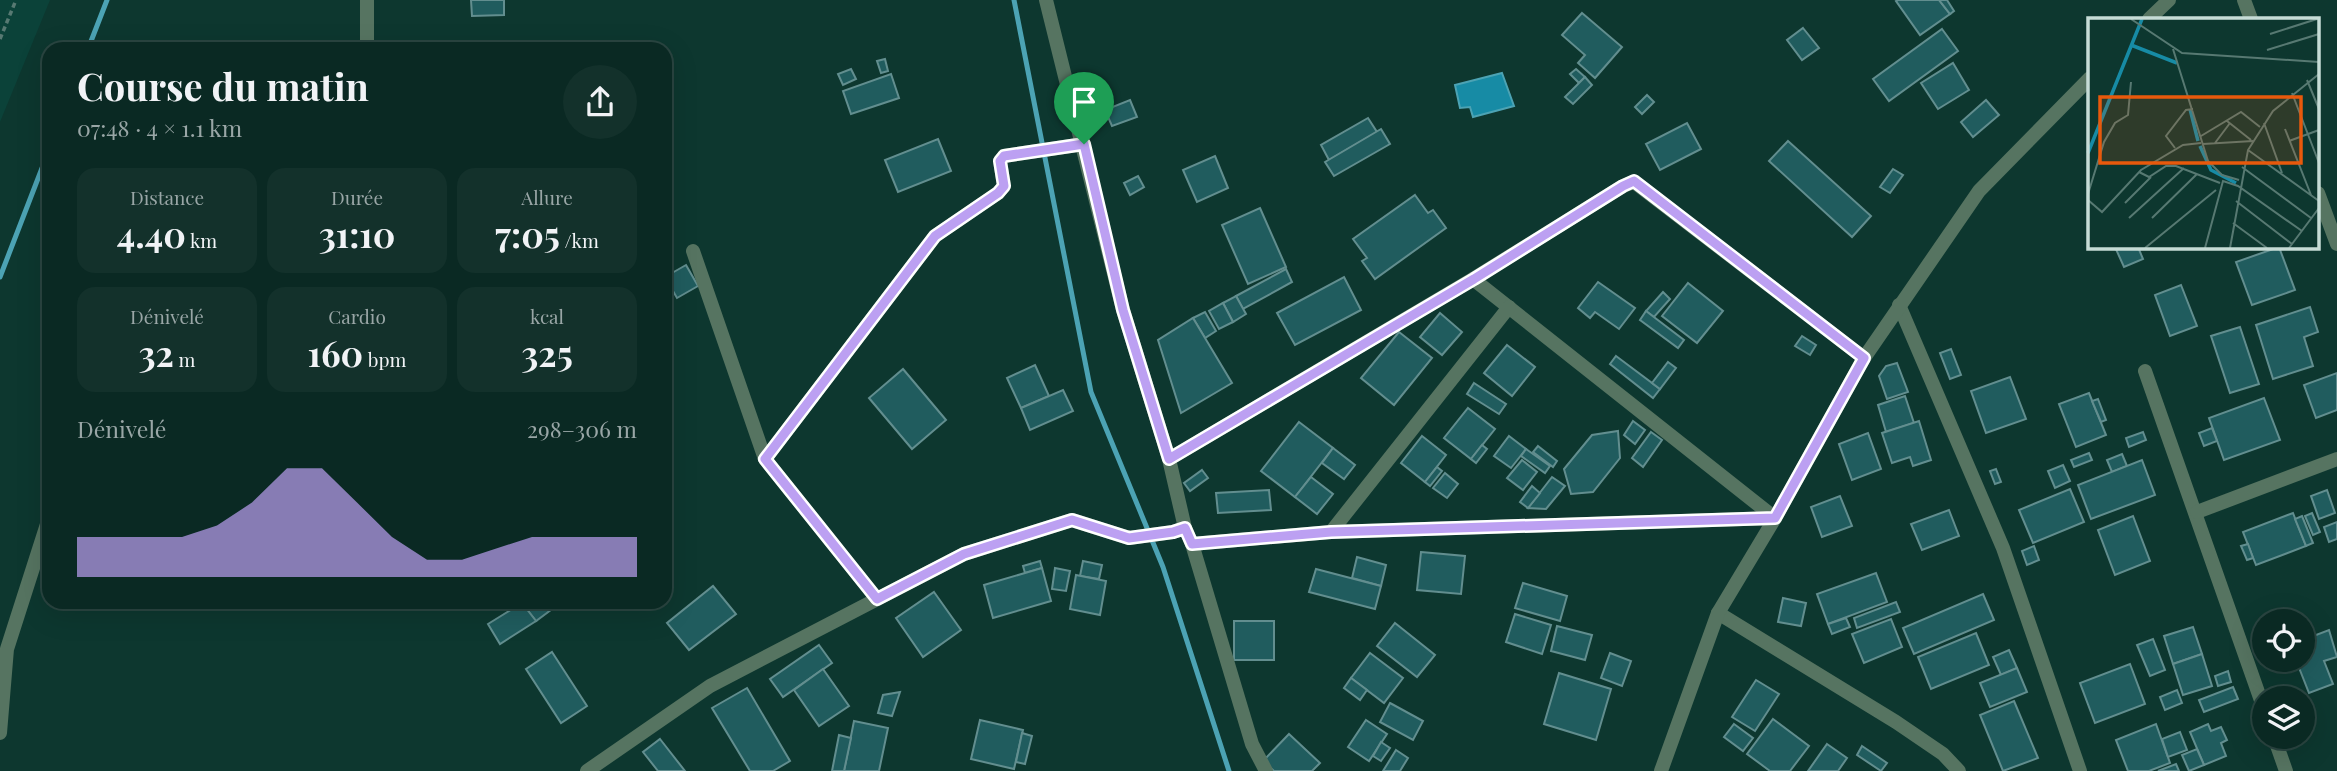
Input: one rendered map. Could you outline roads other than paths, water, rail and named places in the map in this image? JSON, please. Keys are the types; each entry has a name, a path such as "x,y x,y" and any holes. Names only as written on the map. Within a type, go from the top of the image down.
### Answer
{"street":[{"path":"367,0 367,42"},
{"path":"1046,0 1084,144 1123,310 1169,459 1179,530 1192,544 1252,744 1266,771"},
{"path":"2151,18 2169,0"},
{"path":"2244,0 2251,18"},
{"path":"1661,771 1718,613 1775,518 1864,358 1979,191 2088,80"},
{"path":"765,459 935,236 998,193 1004,186 1000,161 1004,156 1084,144"},
{"path":"1169,459 1634,181 1864,358"},
{"path":"2320,198 2337,244"},
{"path":"693,251 765,459 877,599"},
{"path":"1474,279 1775,518"},
{"path":"1899,305 2003,548 2080,771"},
{"path":"1331,532 1509,307"},
{"path":"2146,371 2256,686"},
{"path":"2197,512 2337,459"},
{"path":"1192,544 1331,532 1775,518"},
{"path":"587,771 710,686 964,554 1072,520 1129,538 1179,530"},
{"path":"0,733 7,649 42,540"},
{"path":"1718,613 1896,722 1943,754 1959,771"},
{"path":"2278,749 2286,771"}],"waterway":[{"path":"91,42 107,0"},
{"path":"1014,0 1091,392 1163,567 1229,771"},
{"path":"0,277 42,168"}]}
